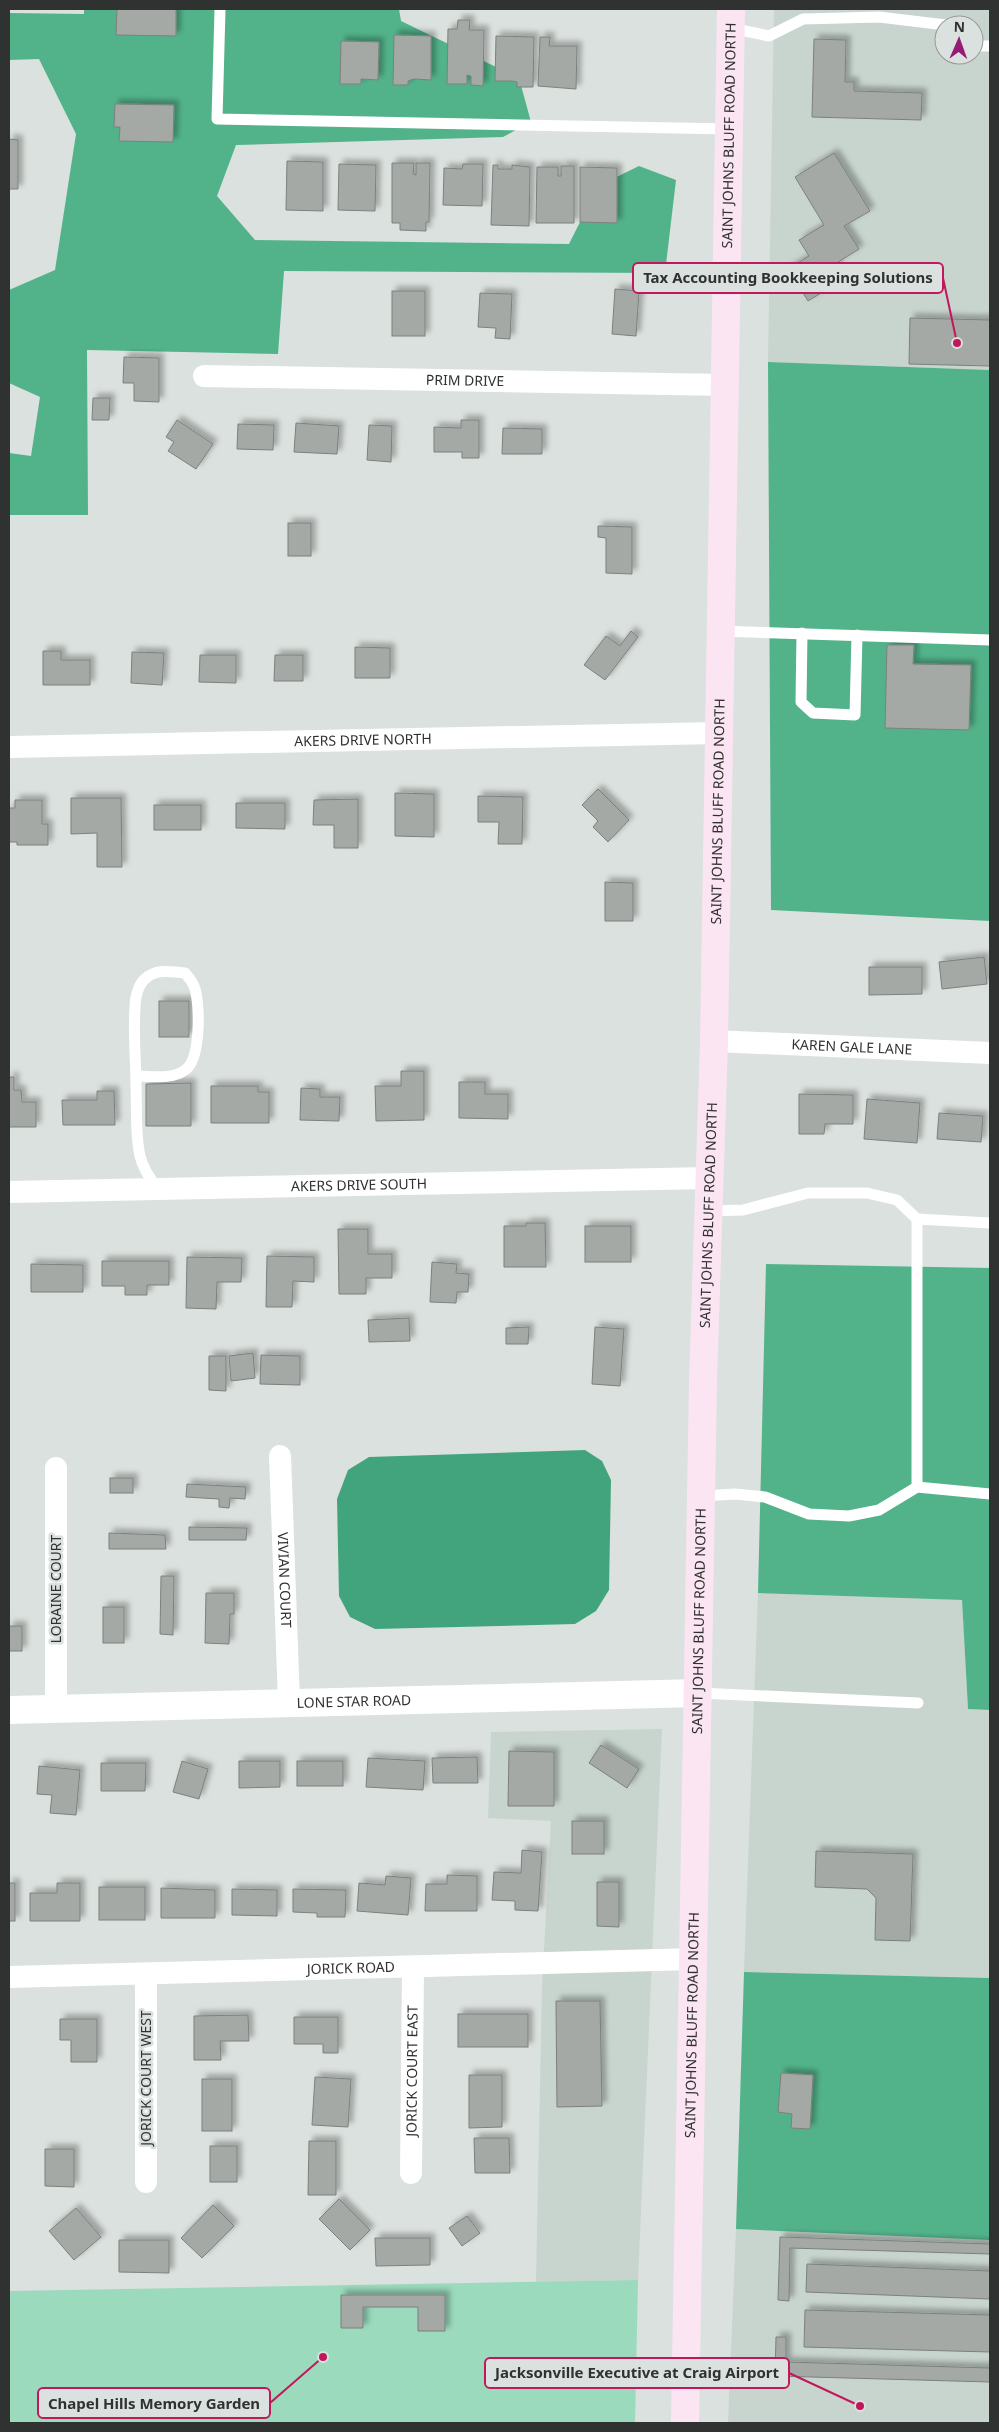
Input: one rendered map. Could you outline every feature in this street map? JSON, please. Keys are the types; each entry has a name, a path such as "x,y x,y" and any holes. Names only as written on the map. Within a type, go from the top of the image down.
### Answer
{"main road":[{"name":"SAINT JOHNS BLUFF ROAD NORTH","path":"685,2423 701,1496 707,1211 714,1041 717,733 731,19"}],"street":[{"name":"PRIM DRIVE","path":"204,376 725,386"},
{"name":"AKERS DRIVE NORTH","path":"9,747 717,733"},
{"name":"KAREN GALE LANE","path":"714,1041 990,1053"},
{"name":"AKERS DRIVE SOUTH","path":"9,1192 708,1178"},
{"name":"VIVIAN COURT","path":"280,1456 289,1702"},
{"name":"LORAINE COURT","path":"56,1468 56,1709"},
{"name":"LONE STAR ROAD","path":"9,1710 699,1693"},
{"name":"JORICK ROAD","path":"9,1977 413,1968 694,1959"},
{"name":"JORICK COURT EAST","path":"411,2173 413,1968"},
{"name":"JORICK COURT WEST","path":"146,1974 146,2182"}],"lane":[{"path":"220,9 217,119 730,129"},
{"path":"731,19 769,36 804,19 879,17 934,24"},
{"path":"720,631 990,640"},
{"path":"802,633 801,702 813,713 855,715 857,635"},
{"path":"136,1076 170,1076 185,1070 191,1064 198,1046 196,991 192,980 184,973 158,971 144,979 138,989 135,1006 136,1076 140,1156 146,1174 158,1189"},
{"path":"707,1211 743,1210 808,1193 867,1193 897,1200 917,1219 990,1223"},
{"path":"917,1219 917,1487"},
{"path":"701,1496 734,1494 765,1497 809,1514 849,1516 879,1510 917,1487 990,1494"},
{"path":"699,1693 918,1703"}],"shaded area":[{"path":"84,9 399,9 401,21 519,78 531,122 503,137 236,145 217,196 255,240 569,244 598,186 639,166 676,180 665,273 284,271 278,354 87,350 88,515 9,515 9,453 31,456 40,397 9,383 9,290 55,270 76,134 39,59 9,60 9,13 84,14"},
{"path":"774,9 990,9 990,370 768,362"},
{"path":"768,362 990,370 990,921 771,910"},
{"path":"766,1264 990,1268 990,1710 968,1709 962,1600 758,1593"},
{"path":"585,1450 602,1461 611,1480 609,1590 596,1611 575,1624 375,1629 350,1617 339,1596 337,1499 348,1470 369,1457"},
{"path":"758,1593 962,1600 968,1709 990,1710 990,1978 744,1972"},
{"path":"662,1729 638,2280 536,2282 542,1987 551,1821 488,1818 491,1732"},
{"path":"744,1972 990,1978 990,2240 736,2229"},
{"path":"736,2229 990,2240 990,2423 728,2423"},
{"path":"638,2280 635,2423 9,2423 9,2291"}],"building":[{"path":"117,9 176,9 176,36 116,35"},
{"path":"458,20 470,20 469,30 484,30 483,86 471,85 471,76 467,75 467,84 447,84 448,29 457,29"},
{"path":"394,35 431,36 431,80 414,79 408,81 408,85 393,85"},
{"path":"496,36 534,37 533,87 517,87 517,82 512,81 495,81"},
{"path":"540,37 550,37 549,46 577,46 576,89 538,86"},
{"path":"814,39 846,40 845,82 854,82 854,91 922,93 921,120 812,117"},
{"path":"341,41 379,42 378,80 361,79 361,84 340,84"},
{"path":"115,104 174,105 173,142 119,141 120,127 114,127"},
{"path":"9,139 18,140 18,189 9,189"},
{"path":"834,153 870,211 844,226 859,249 835,264 844,279 808,301 788,269 809,256 799,240 824,225 795,177"},
{"path":"287,161 323,162 323,211 286,210"},
{"path":"392,163 414,163 413,174 416,175 416,163 430,163 429,222 426,222 426,231 400,230 400,223 392,223"},
{"path":"339,164 376,165 375,211 338,210"},
{"path":"463,164 483,164 482,206 443,205 444,168 462,169"},
{"path":"493,165 498,165 498,169 512,169 512,165 530,167 529,226 491,225"},
{"path":"561,166 574,166 574,223 536,223 537,167 558,167 558,176 561,176"},
{"path":"580,167 617,168 617,223 580,222"},
{"path":"615,289 639,291 636,336 612,334"},
{"path":"392,291 425,291 425,336 392,336"},
{"path":"480,293 512,294 510,339 495,338 496,328 478,327"},
{"path":"910,318 990,320 990,366 909,364"},
{"path":"124,357 159,358 159,402 134,401 134,383 123,383"},
{"path":"93,398 110,398 109,420 92,420"},
{"path":"177,420 213,444 196,469 168,451 174,442 166,437"},
{"path":"461,420 479,420 479,458 462,458 462,452 434,452 434,427 461,428"},
{"path":"296,423 339,426 337,454 294,452"},
{"path":"238,424 274,425 273,450 237,449"},
{"path":"369,425 392,426 391,462 367,460"},
{"path":"503,428 542,429 542,454 502,454"},
{"path":"288,523 311,523 311,556 288,556"},
{"path":"598,526 632,527 632,574 606,573 606,538 598,537"},
{"path":"631,631 638,637 605,680 584,665 606,636 620,646"},
{"path":"887,645 914,645 913,664 971,665 969,730 885,728"},
{"path":"355,647 390,648 390,678 355,678"},
{"path":"43,651 61,651 61,660 90,660 90,685 43,685"},
{"path":"132,652 164,653 162,685 131,683"},
{"path":"200,655 236,655 236,683 199,682"},
{"path":"275,655 303,655 303,681 274,681"},
{"path":"598,789 629,820 608,842 593,827 598,821 582,805"},
{"path":"395,793 434,794 434,837 395,836"},
{"path":"478,796 523,797 522,844 498,844 499,822 478,822"},
{"path":"71,798 121,798 122,867 97,867 97,833 71,834"},
{"path":"358,799 358,848 334,848 334,825 313,825 314,800"},
{"path":"15,800 42,800 42,824 48,824 48,845 17,845 17,842 9,842 9,808 15,808"},
{"path":"236,803 285,803 285,829 236,828"},
{"path":"154,805 201,805 201,830 154,830"},
{"path":"605,882 633,883 633,921 605,921"},
{"path":"984,957 987,984 942,989 939,962"},
{"path":"869,967 922,967 922,994 869,995"},
{"path":"159,1001 189,1001 189,1037 159,1037"},
{"path":"401,1071 424,1071 424,1120 376,1121 375,1086 401,1086"},
{"path":"9,1077 14,1077 14,1090 21,1090 22,1102 36,1102 36,1127 9,1127"},
{"path":"459,1082 485,1082 485,1094 508,1094 508,1119 459,1118"},
{"path":"191,1083 191,1126 146,1126 146,1084"},
{"path":"211,1086 258,1086 258,1092 269,1092 269,1123 211,1123"},
{"path":"301,1088 320,1089 320,1097 340,1097 339,1121 300,1120"},
{"path":"97,1091 114,1091 115,1125 63,1125 62,1100 97,1100"},
{"path":"799,1094 853,1095 853,1124 825,1124 824,1134 799,1134"},
{"path":"867,1099 920,1103 917,1143 864,1139"},
{"path":"939,1113 983,1116 981,1142 937,1139"},
{"path":"526,1223 545,1223 546,1267 504,1267 504,1226 526,1226"},
{"path":"585,1226 631,1226 631,1262 585,1262"},
{"path":"338,1229 368,1229 368,1254 392,1254 392,1278 366,1278 366,1294 339,1294"},
{"path":"267,1256 314,1257 314,1282 293,1281 292,1307 266,1307"},
{"path":"187,1257 242,1258 241,1282 217,1282 216,1309 186,1308"},
{"path":"102,1261 169,1261 169,1285 147,1285 147,1295 125,1295 125,1286 102,1286"},
{"path":"432,1262 457,1264 456,1273 469,1274 468,1292 457,1292 456,1303 430,1302"},
{"path":"31,1264 83,1265 83,1292 31,1292"},
{"path":"409,1318 410,1341 369,1342 368,1320"},
{"path":"529,1327 528,1344 506,1344 506,1328"},
{"path":"595,1327 624,1329 620,1386 592,1384"},
{"path":"253,1353 255,1378 231,1381 229,1356"},
{"path":"261,1355 300,1356 300,1385 260,1384"},
{"path":"209,1356 226,1356 226,1391 209,1390"},
{"path":"110,1478 133,1478 133,1493 110,1493"},
{"path":"187,1484 246,1487 245,1499 230,1498 229,1508 219,1507 219,1499 186,1497"},
{"path":"189,1527 247,1528 246,1540 189,1540"},
{"path":"109,1533 165,1535 166,1549 109,1549"},
{"path":"161,1576 174,1576 173,1635 160,1634"},
{"path":"206,1593 234,1593 234,1614 230,1614 229,1644 205,1643"},
{"path":"103,1607 124,1607 124,1643 103,1643"},
{"path":"9,1626 22,1626 22,1651 9,1651"},
{"path":"601,1745 639,1769 627,1788 589,1763"},
{"path":"509,1751 554,1752 554,1806 508,1806"},
{"path":"477,1757 478,1783 433,1783 432,1758"},
{"path":"368,1758 425,1761 423,1790 366,1787"},
{"path":"182,1761 208,1769 199,1799 173,1792"},
{"path":"239,1761 280,1761 280,1787 239,1788"},
{"path":"297,1761 343,1761 343,1786 297,1786"},
{"path":"101,1763 146,1763 145,1791 101,1791"},
{"path":"39,1766 80,1770 76,1815 50,1813 52,1795 37,1794"},
{"path":"572,1821 604,1821 604,1854 572,1854"},
{"path":"522,1850 542,1852 538,1911 515,1910 515,1901 492,1900 494,1872 521,1873"},
{"path":"816,1851 913,1854 910,1941 875,1940 876,1898 867,1889 815,1887"},
{"path":"447,1875 477,1876 477,1911 425,1911 426,1884 447,1884"},
{"path":"386,1876 411,1878 408,1915 357,1911 359,1883 385,1885"},
{"path":"597,1882 619,1882 619,1927 597,1926"},
{"path":"9,1883 15,1883 15,1921 9,1921"},
{"path":"57,1883 80,1883 80,1921 30,1921 30,1893 57,1893"},
{"path":"99,1887 145,1887 145,1920 99,1920"},
{"path":"161,1888 215,1890 215,1918 161,1918"},
{"path":"232,1889 277,1890 277,1916 232,1915"},
{"path":"293,1889 346,1890 345,1917 317,1917 317,1913 293,1912"},
{"path":"556,2001 600,2001 602,2106 557,2107"},
{"path":"458,2014 528,2014 528,2047 458,2047"},
{"path":"248,2015 249,2041 220,2041 221,2060 194,2060 194,2016"},
{"path":"294,2017 338,2017 338,2053 323,2053 323,2044 294,2044"},
{"path":"60,2019 97,2019 97,2062 71,2062 71,2040 60,2040"},
{"path":"781,2073 813,2075 810,2129 791,2128 792,2114 778,2112"},
{"path":"469,2075 502,2075 502,2127 469,2128"},
{"path":"315,2077 351,2079 348,2127 312,2125"},
{"path":"202,2079 232,2079 232,2131 202,2131"},
{"path":"474,2138 509,2138 510,2173 475,2173"},
{"path":"309,2141 336,2141 336,2195 308,2195"},
{"path":"210,2146 237,2146 237,2182 210,2182"},
{"path":"45,2149 74,2149 74,2187 45,2186"},
{"path":"339,2199 370,2230 350,2250 319,2219"},
{"path":"213,2205 234,2226 202,2258 181,2238"},
{"path":"76,2208 101,2237 74,2260 49,2231"},
{"path":"467,2216 480,2233 462,2246 449,2228"},
{"path":"780,2237 990,2244 990,2254 790,2248 789,2301 778,2300"},
{"path":"375,2238 430,2238 430,2265 376,2266"},
{"path":"119,2240 169,2240 169,2273 119,2272"},
{"path":"807,2264 990,2271 990,2299 806,2292"},
{"path":"341,2295 445,2295 445,2331 418,2331 418,2307 363,2307 363,2328 341,2328"},
{"path":"805,2310 990,2315 990,2352 804,2347"},
{"path":"776,2337 786,2337 786,2362 990,2368 990,2382 775,2376"}],"place":[{"name":"Tax Accounting Bookkeeping Solutions","path":"957,343"},
{"name":"Chapel Hills Memory Garden","path":"323,2357"},
{"name":"Jacksonville Executive at Craig Airport","path":"860,2406"}]}
